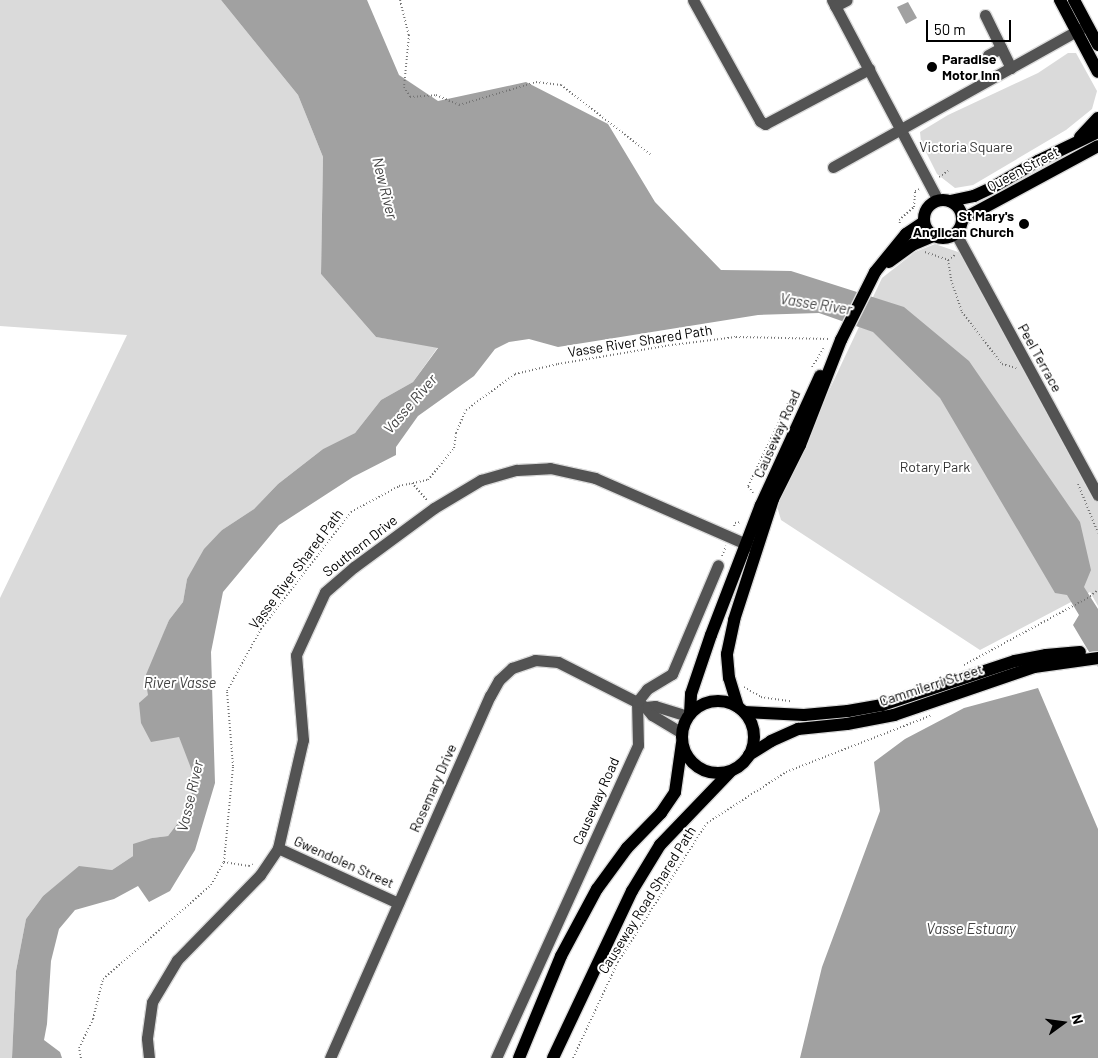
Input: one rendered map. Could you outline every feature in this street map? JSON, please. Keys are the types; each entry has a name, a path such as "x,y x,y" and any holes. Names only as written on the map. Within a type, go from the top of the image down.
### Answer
{"main road":[{"path":"1060,0 1098,46"},
{"path":"1074,0 1098,72"},
{"path":"1073,144 1098,118"},
{"name":"Queen Street","path":"944,201 982,192 1098,132"},
{"name":"Queen Street","path":"963,219 1098,146"},
{"path":"944,201 959,208 963,219 962,226 956,234 943,239 933,236 924,222 926,209 944,201"},
{"name":"Causeway Road","path":"689,715 691,694 711,635 773,499 800,445 835,340 875,272 906,234 924,222"},
{"name":"Causeway Road","path":"875,272 912,246 933,236"},
{"name":"Causeway Road","path":"741,710 729,678 727,654 751,546"},
{"name":"Cammilerri Street","path":"749,756 771,741 798,729 847,724 894,715 1034,667 1098,650"},
{"name":"Cammilerri Street","path":"741,710 804,715 848,711 882,705 1015,661 1046,655 1098,658"},
{"path":"519,1058 561,956 597,889 628,848 662,813 675,792 682,738 689,715 708,703 718,701 741,710 753,728 754,738 749,756 738,768 730,772 660,846 632,891 553,1058"},
{"path":"682,738 685,753 700,768 709,773 730,772"}],"street":[{"path":"693,0 760,121 766,124 869,69"},
{"path":"847,0 834,3 929,183 944,201"},
{"path":"985,16 1011,68"},
{"path":"833,167 1082,28"},
{"path":"988,55 1001,48"},
{"name":"Peel Terrace","path":"956,234 1098,495"},
{"name":"Southern Drive","path":"150,1058 147,1038 152,1002 176,960 239,898 278,848 303,740 296,655 325,592 354,567 434,508 481,480 517,470 550,468 594,478 751,546"},
{"path":"641,704 647,689 672,674 718,565"},
{"name":"Rosemary Drive","path":"330,1058 490,696 499,680 512,668 535,660 558,662 641,704 682,738"},
{"name":"Rosemary Drive","path":"641,704 689,715"},
{"name":"Causeway Road","path":"496,1058 638,745 641,704"},
{"name":"Gwendolen Street","path":"278,848 398,903"}],"path":[{"path":"400,0 409,35 404,87 410,96 436,95 459,105 536,82 561,85 650,154"},
{"path":"901,226 899,220 914,207 915,191 948,171"},
{"path":"948,260 951,280 962,312 1002,364 1017,368"},
{"name":"Vasse River Shared Path","path":"81,1058 79,1048 93,1019 103,979 211,885 224,862 232,766 226,691 261,629 351,512 399,486 428,480 444,463 454,448 456,433 466,410 515,374 558,364 663,346 736,337 835,340"},
{"path":"811,368 835,340"},
{"path":"754,496 748,486 790,399 800,397"},
{"path":"1076,478 1098,533"},
{"path":"412,483 434,508"},
{"path":"718,565 735,523 748,521"},
{"path":"959,667 1071,607 1098,590"},
{"path":"743,687 761,697 799,702"},
{"name":"Causeway Road Shared Path","path":"573,1058 618,962 706,822 748,798 786,772 927,718 940,711 939,700"},
{"path":"224,862 249,866 260,859 268,863"}],"green space":[{"path":"0,0 221,0 298,95 323,157 321,274 376,337 438,347 413,382 381,400 355,433 323,449 278,484 254,509 222,530 187,579 183,602 169,620 159,646 179,736 195,776 190,807 168,836 152,838 133,856 112,870 79,867 43,896 26,919 16,971 12,1058 0,1058 0,598 127,335 0,326"},
{"name":"Victoria Square","path":"1068,53 1076,53 1097,91 1092,109 1066,130 973,185 955,188 937,174 921,142 920,132 948,115 1038,73"},
{"name":"Rotary Park","path":"935,244 961,253 1098,497 1098,606 1090,592 980,650 781,520 776,503 882,278 915,252"}],"water":[{"path":"221,0 367,0 399,75 438,101 526,82 608,124 655,202 721,270 791,271 904,307 969,361 1080,522 1091,570 1084,587 1098,609 1098,667 1073,625 1079,615 1067,595 1055,593 940,398 873,332 819,313 758,315 558,347 529,339 509,342 495,349 474,376 418,416 396,447 396,455 353,477 279,525 223,592 211,652 215,783 195,850 170,891 149,902 138,886 114,899 75,910 59,929 51,961 47,1024 44,1040 60,1052 62,1058 12,1058 16,971 26,919 43,896 79,866 112,870 133,856 133,844 152,838 168,836 190,807 194,776 179,737 151,742 141,723 139,703 148,695 145,677 169,620 183,602 187,579 204,549 222,530 254,509 278,484 323,449 355,433 381,400 413,382 438,348 376,337 321,274 323,157 298,95"},
{"path":"908,2 917,18 906,24 897,7"},
{"name":"Vasse Estuary","path":"1038,688 1098,829 1098,1058 800,1058 822,967 880,811 874,762 905,739 964,708"}],"place":[{"name":"Paradise Motor Inn","path":"932,67"},
{"name":"St Mary's Anglican Church","path":"1024,224"}],"water label":[{"name":"New River","path":"385,188"},
{"name":"Vasse River","path":"816,304"},
{"name":"Vasse River","path":"410,404"},
{"name":"River Vasse","path":"180,683"},
{"name":"Vasse River","path":"190,796"}]}
